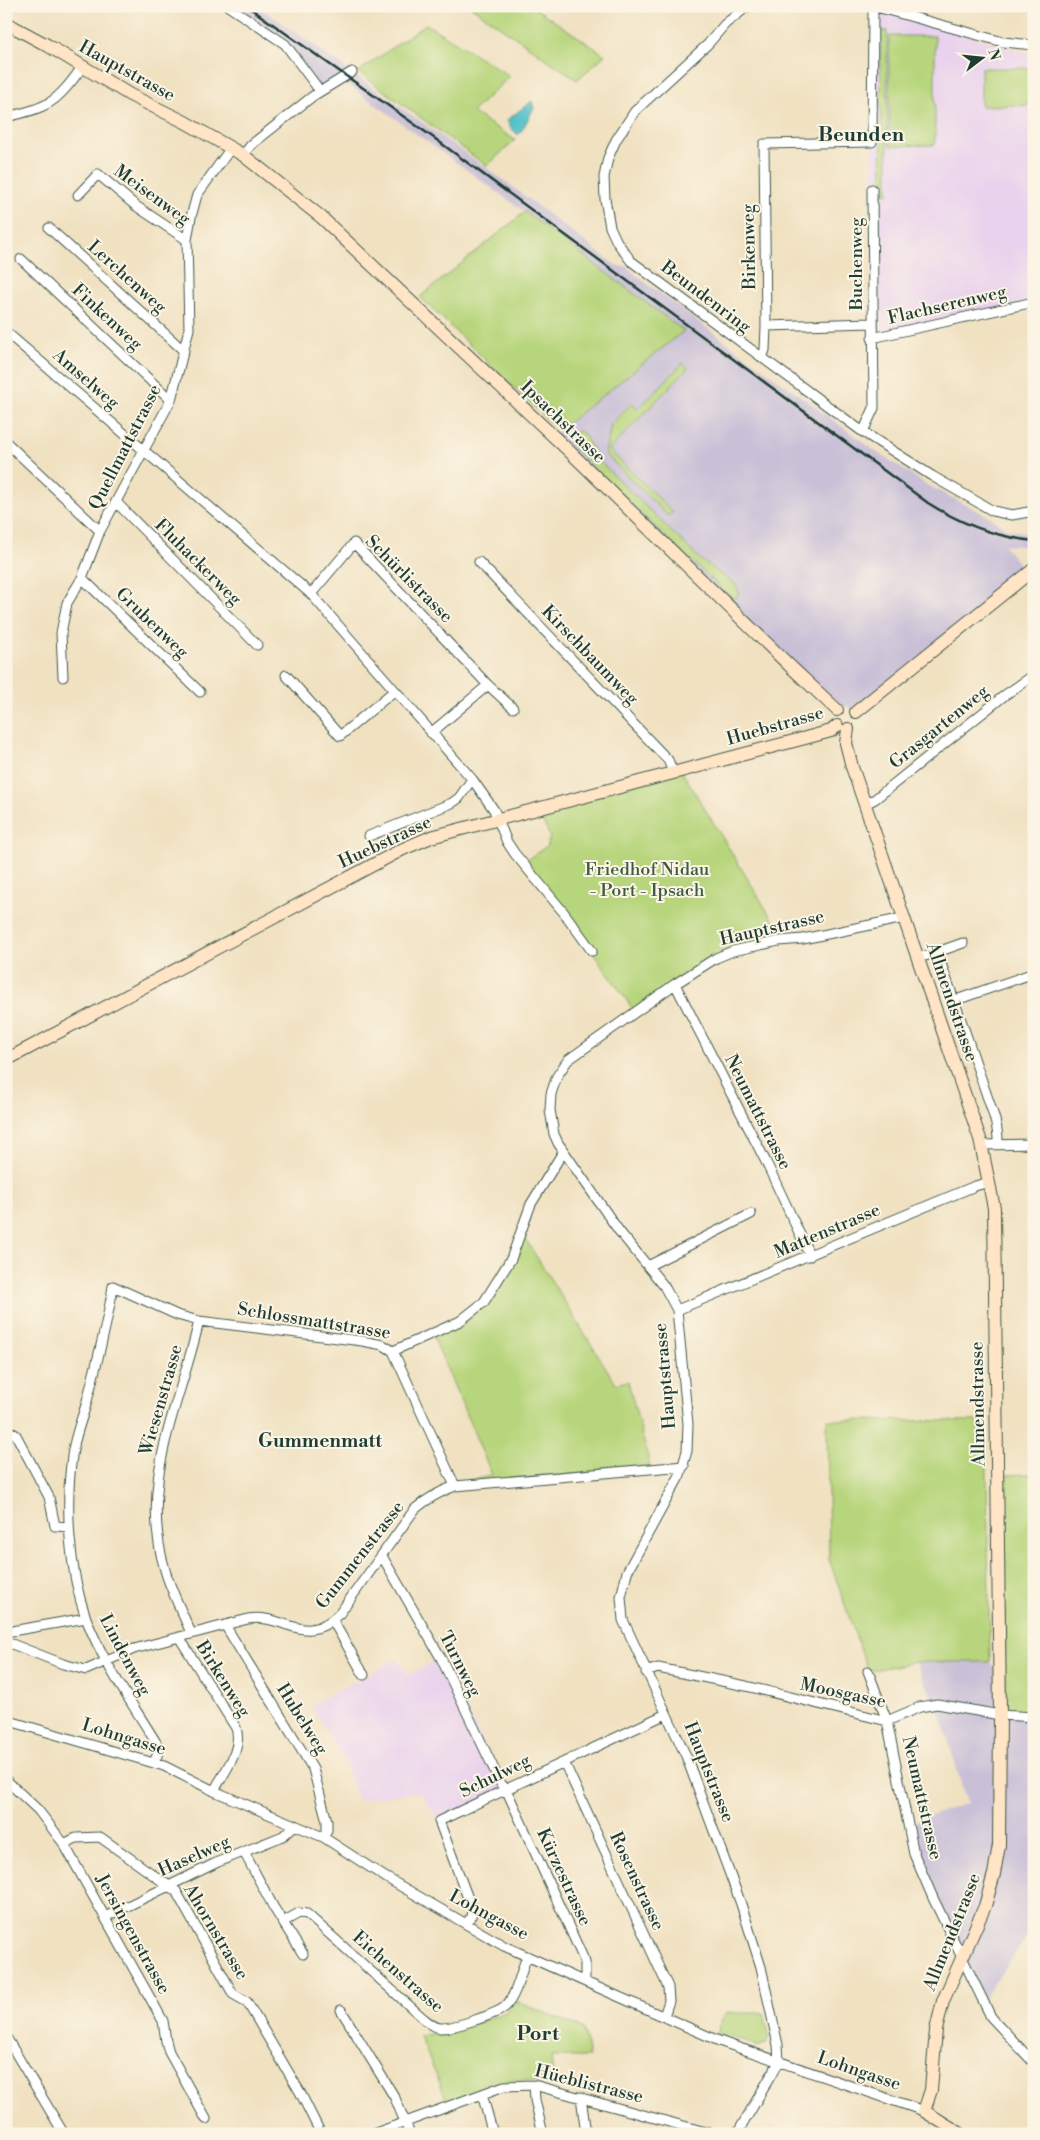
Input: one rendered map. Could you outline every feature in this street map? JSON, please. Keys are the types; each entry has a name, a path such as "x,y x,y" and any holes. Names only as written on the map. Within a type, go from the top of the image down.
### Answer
{"main road":[{"name":"Hauptstrasse","path":"6,23 137,99 185,122 231,148"},
{"name":"Ipsachstrasse","path":"231,148 243,155 352,245 837,710"},
{"path":"843,728 834,720 837,710 847,706 856,712 1034,569"},
{"name":"Allmendstrasse","path":"856,712 857,721 853,726 843,728 848,752 982,1145 994,1208 1000,1830 996,1861 985,1906 949,1982 940,2010 936,2030 931,2090 924,2112"},
{"name":"Huebstrasse","path":"6,1060 403,849 431,837 843,728"},
{"name":"Lohngasse","path":"924,2112 942,2128 961,2134"}],"street":[{"path":"228,6 285,44 320,91"},
{"name":"Beundenring","path":"748,6 725,24 708,44 635,111 616,140 608,158 604,177 605,199 610,227 617,242 631,261 863,432 932,476 993,511 1012,515 1034,511"},
{"path":"873,6 988,38 1029,45"},
{"name":"Birkenweg","path":"762,358 765,350 766,326 764,144 872,142 873,6"},
{"path":"6,117 37,109 55,100 82,67"},
{"path":"243,155 252,145 320,91 352,72"},
{"name":"Quellmattstrasse","path":"63,677 61,633 67,603 82,578 100,531 170,400 189,329 190,306 186,271 187,240 197,194 231,148"},
{"name":"Meisenweg","path":"78,195 98,174 136,206 187,240"},
{"name":"Buchenweg","path":"872,189 872,338"},
{"name":"Lerchenweg","path":"48,228 184,351"},
{"name":"Finkenweg","path":"20,259 170,400"},
{"name":"Flachserenweg","path":"863,432 874,408 872,338 1034,302"},
{"path":"766,326 872,323"},
{"name":"Amselweg","path":"6,332 144,451"},
{"path":"6,442 100,531"},
{"path":"144,451 310,594 472,780 498,818 507,842 515,854 565,914 592,951"},
{"name":"Fluhackerweg","path":"116,502 258,645"},
{"name":"Schürlistrasse","path":"310,594 354,543 488,685 513,708"},
{"name":"Kirschbaumweg","path":"479,562 668,760 673,772"},
{"name":"Grubenweg","path":"82,578 200,692"},
{"path":"286,675 340,736 394,690"},
{"name":"Grasgartenweg","path":"865,804 875,799 1005,695 1034,675"},
{"path":"431,733 488,685"},
{"path":"369,836 452,803 459,798 472,780"},
{"name":"Hauptstrasse","path":"779,2062 778,2045 768,1998 741,1904 689,1765 623,1620 621,1597 627,1572 684,1466 688,1424 677,1310 664,1286 620,1231 563,1152 554,1134 550,1110 551,1094 556,1076 568,1060 711,960 733,951 904,918"},
{"path":"918,957 937,953 962,942"},
{"path":"937,953 956,1000 999,1134 998,1144"},
{"path":"956,1000 1034,973"},
{"name":"Neumattstrasse","path":"675,984 766,1162 810,1256"},
{"path":"982,1145 1034,1144"},
{"name":"Schlossmattstrasse","path":"113,1286 177,1315 199,1321 362,1341 383,1345 394,1351 460,1322 484,1302 511,1258 531,1204 563,1152"},
{"name":"Mattenstrasse","path":"677,1310 975,1186 990,1182"},
{"path":"648,1266 751,1214"},
{"name":"Lindenweg","path":"113,1286 107,1324 72,1456 69,1527 76,1581 86,1618 105,1660 156,1744 158,1752 154,1763"},
{"name":"Wiesenstrasse","path":"191,1633 165,1570 156,1522 156,1499 163,1446 191,1358 199,1321"},
{"path":"394,1351 455,1486"},
{"path":"6,1429 16,1435 48,1496 55,1526 69,1527"},
{"name":"Gummenstrasse","path":"12,1644 63,1664 86,1670 134,1648 254,1618 301,1630 316,1629 332,1621 415,1509 430,1496 455,1486 684,1466"},
{"name":"Turnweg","path":"382,1556 438,1656 501,1784 506,1788"},
{"path":"6,1632 86,1618"},
{"path":"332,1621 364,1675"},
{"name":"Hubelweg","path":"225,1625 313,1769 327,1821 327,1830 323,1837"},
{"name":"Birkenweg","path":"179,1637 236,1728 239,1738 238,1746 214,1791"},
{"name":"Moosgasse","path":"646,1672 658,1668 746,1686 887,1721 920,1707 937,1704 1000,1716 1034,1717"},
{"name":"Neumattstrasse","path":"868,1671 887,1721 914,1854 991,2017 1034,2063"},
{"name":"Schulweg","path":"466,1924 471,1917 472,1908 439,1822 506,1788 666,1714"},
{"name":"Lohngasse","path":"6,1720 154,1763 214,1791 323,1837 385,1877 499,1943 527,1956 719,2041 924,2112"},
{"name":"Rosenstrasse","path":"564,1762 668,1987 669,2001 664,2016"},
{"name":"Jersingenstrasse","path":"6,1780 38,1810 64,1844 163,2021 169,2052 206,2119"},
{"name":"Kürzestrasse","path":"506,1788 585,1962 584,1980"},
{"name":"Haselweg","path":"105,1917 167,1886 283,1836 295,1824"},
{"name":"Ahornstrasse","path":"64,1844 76,1838 100,1837 176,1892 233,1994 247,2002 300,2092 320,2134"},
{"path":"244,1852 303,1954"},
{"name":"Eichenstrasse","path":"283,1922 299,1913 307,1914 423,2018 440,2028 497,2012 505,2006 527,1956"},
{"path":"341,2010 395,2098 410,2134"},
{"path":"6,2037 64,2134"},
{"path":"737,2134 779,2062"},
{"path":"534,2085 535,2100 543,2134"},
{"name":"Hüeblistrasse","path":"373,2134 504,2086 534,2085 713,2134"},
{"path":"482,2094 493,2134"},
{"path":"581,2098 586,2134"}],"shaded area":[{"path":"228,6 258,6 506,182 614,264 622,267 626,266 639,278 878,453 927,485 990,517 1007,529 1034,534 1034,547 1004,545 1027,574 853,709 847,706 840,708 553,436 683,330 525,212 346,83 320,91 292,51"},
{"path":"873,6 1022,52 1034,53 1034,302 872,338"},
{"path":"441,1658 506,1789 439,1821 420,1792 357,1800 345,1762 311,1705 397,1659 408,1675"},
{"path":"915,1662 990,1662 1034,1718 1034,1927 983,1999 933,1898 908,1824 967,1803 939,1710"}],"green space":[{"path":"470,6 532,6 605,55 577,80"},
{"path":"426,24 510,76 472,112 515,140 487,166 358,72"},
{"path":"880,31 887,31 888,194 882,194"},
{"path":"889,36 935,36 935,145 890,146"},
{"path":"981,68 1034,68 1034,105 981,106"},
{"path":"525,212 684,331 564,426 555,427 420,297"},
{"path":"683,363 688,368 609,450 673,512 668,516 605,454 611,424 632,403 638,409"},
{"path":"578,431 584,434 598,460 700,559 736,585 739,592 737,597 733,599 666,538 571,446 570,435"},
{"name":"Friedhof Nidau - Port - Ipsach","path":"681,770 774,922 779,941 733,951 635,1012 592,951 522,863 547,846 550,837 539,813"},
{"path":"521,1232 616,1384 628,1381 651,1469 455,1486 492,1475 432,1334 484,1302"},
{"path":"827,1420 986,1421 990,1662 915,1662 868,1671 829,1559"},
{"path":"1034,1474 1034,1717 1005,1715 1004,1475"},
{"path":"514,2000 584,2029 589,2057 551,2057 554,2085 522,2079 496,2083 448,2103 420,2036 465,2027 506,2012"},
{"path":"726,2013 764,2013 769,2036 766,2044 757,2047 746,2041 718,2034 719,2024"}],"water":[{"path":"532,101 534,108 518,135 510,127 507,120"}],"railway":[{"path":"247,6 434,138 928,503 953,517 992,533 1034,541"}],"district":[{"name":"Beunden","path":"861,135"},
{"name":"Gummenmatt","path":"320,1441"},
{"name":"Port","path":"538,2034"}]}
